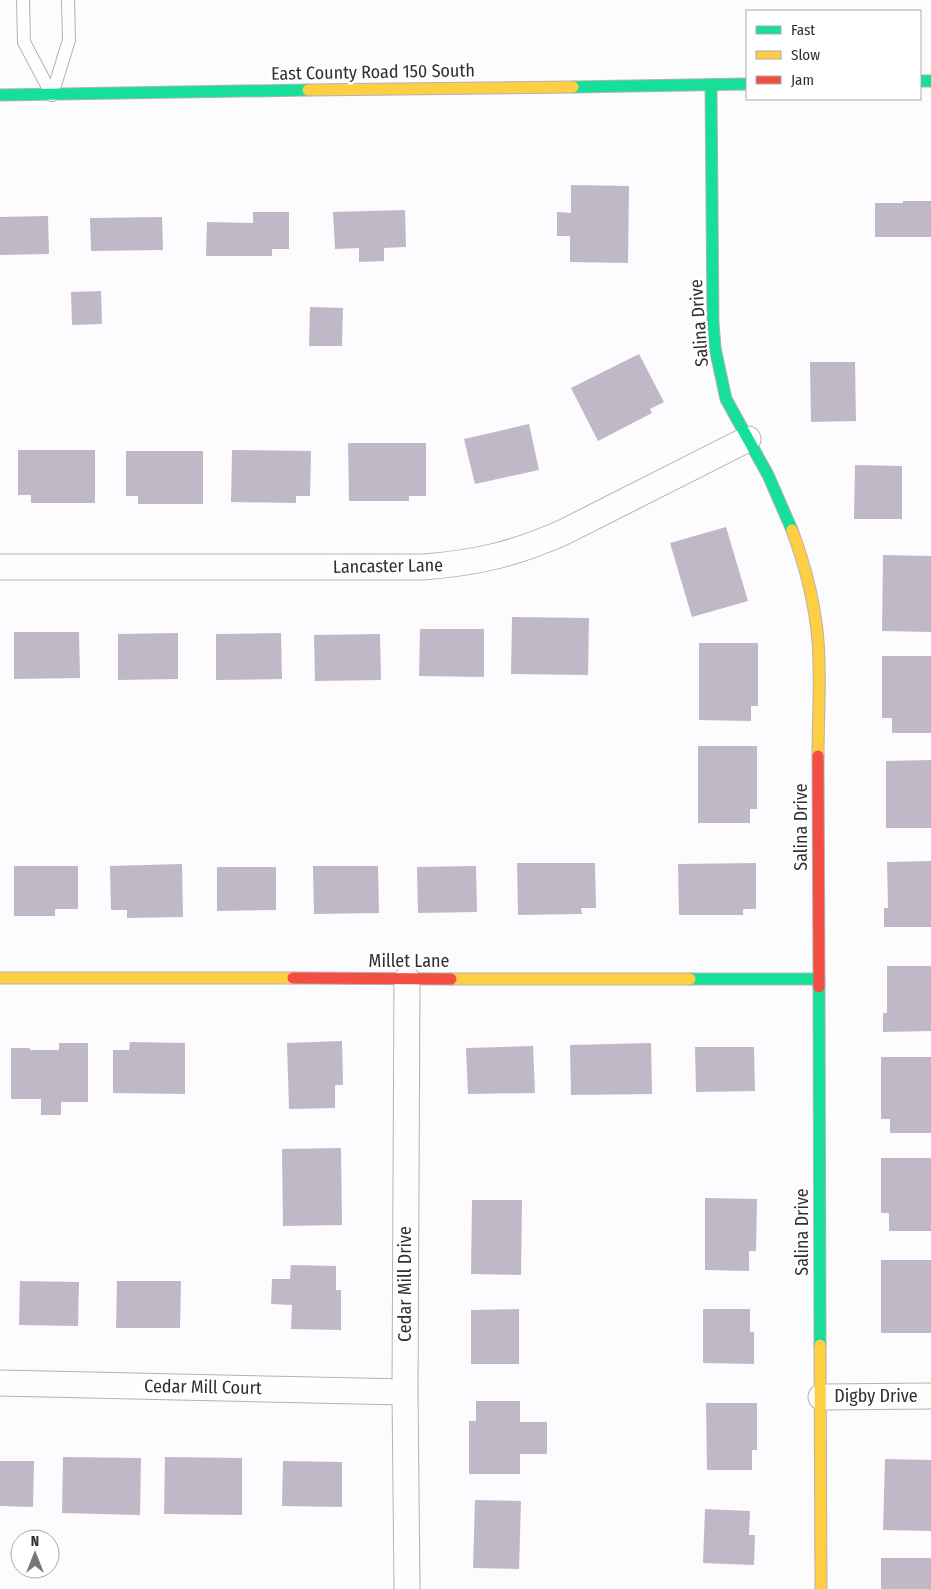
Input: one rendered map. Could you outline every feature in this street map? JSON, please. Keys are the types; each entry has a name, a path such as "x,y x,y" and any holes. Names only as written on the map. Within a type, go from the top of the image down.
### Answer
{"street":[{"name":"East County Road 150 South","path":"0,95 746,84"},
{"name":"Salina Drive","path":"711,85 713,322 726,400 768,475 786,515 801,555 812,598 818,641 821,1589"},
{"name":"Lancaster Lane","path":"0,567 423,567 481,561 519,551 564,532 748,439"},
{"name":"Millet Lane","path":"0,978 819,979"},
{"name":"Cedar Mill Drive","path":"407,979 405,1392 407,1589"},
{"name":"Cedar Mill Court","path":"0,1383 405,1392"},
{"name":"Digby Drive","path":"821,1397 931,1396"}],"lane":[{"path":"24,0 24,42 52,95"},
{"path":"52,95 69,40 68,0"}],"building":[{"path":"571,185 629,186 628,263 570,262 570,236 557,236 557,212 571,213"},
{"path":"903,201 931,201 931,237 875,237 875,203 903,203"},
{"path":"405,210 406,247 384,248 384,261 359,262 359,248 335,249 333,212"},
{"path":"253,212 289,212 289,249 272,249 272,256 206,256 207,222 253,223"},
{"path":"48,216 49,254 0,255 0,217"},
{"path":"162,217 163,250 91,251 90,218"},
{"path":"101,291 102,324 72,325 71,292"},
{"path":"310,307 343,308 342,346 309,346"},
{"path":"639,354 664,402 650,409 652,413 598,441 571,388"},
{"path":"810,362 855,362 856,421 811,422"},
{"path":"529,424 539,470 475,484 464,439"},
{"path":"348,443 426,443 426,496 409,496 409,501 349,501"},
{"path":"18,450 95,450 95,503 31,503 31,495 18,495"},
{"path":"232,450 311,451 310,496 296,496 296,503 231,502"},
{"path":"126,451 203,451 203,504 138,504 138,496 126,496"},
{"path":"855,465 902,466 902,519 854,519"},
{"path":"726,527 748,601 692,617 670,543"},
{"path":"883,555 931,556 931,632 882,631"},
{"path":"512,617 589,618 588,675 511,674"},
{"path":"420,629 484,629 484,677 419,676"},
{"path":"14,632 79,632 80,678 14,679"},
{"path":"178,633 178,679 118,680 118,634"},
{"path":"281,633 282,679 216,680 216,634"},
{"path":"380,634 381,680 315,681 314,635"},
{"path":"699,643 758,643 758,706 751,706 751,721 699,720"},
{"path":"882,656 931,656 931,733 892,733 892,718 882,718"},
{"path":"698,746 757,746 757,809 750,809 750,823 698,823"},
{"path":"931,760 931,828 886,828 886,761"},
{"path":"931,861 931,927 884,927 884,908 888,908 887,862"},
{"path":"517,863 595,863 596,908 581,908 582,914 518,915"},
{"path":"756,863 756,909 743,909 743,915 679,915 678,864"},
{"path":"182,864 183,917 127,918 127,910 111,910 110,866"},
{"path":"14,866 78,866 78,909 55,909 55,916 14,916"},
{"path":"313,866 378,866 379,913 314,914"},
{"path":"476,866 477,912 418,913 417,867"},
{"path":"217,867 276,867 276,910 217,911"},
{"path":"887,966 931,966 931,1031 883,1032 883,1013 887,1013"},
{"path":"342,1041 343,1085 335,1085 335,1108 289,1109 287,1043"},
{"path":"130,1042 185,1043 185,1094 113,1093 113,1050 129,1050"},
{"path":"59,1043 88,1043 88,1102 61,1102 61,1115 41,1115 41,1099 11,1099 11,1048 59,1050"},
{"path":"651,1043 652,1094 571,1095 570,1045"},
{"path":"533,1046 535,1093 468,1094 466,1048"},
{"path":"695,1047 754,1047 755,1091 696,1092"},
{"path":"881,1057 931,1057 931,1133 890,1133 890,1119 881,1119"},
{"path":"341,1148 342,1225 283,1226 282,1149"},
{"path":"881,1158 931,1158 931,1231 889,1231 889,1213 881,1213"},
{"path":"705,1198 757,1199 756,1251 749,1251 749,1271 705,1270"},
{"path":"472,1200 522,1200 521,1275 471,1274"},
{"path":"881,1260 931,1260 931,1333 881,1333"},
{"path":"291,1265 336,1266 336,1290 341,1290 341,1330 291,1329 292,1305 271,1304 272,1279 290,1279"},
{"path":"20,1281 79,1282 78,1326 19,1325"},
{"path":"117,1281 181,1281 180,1328 116,1328"},
{"path":"519,1309 519,1364 471,1364 471,1310"},
{"path":"703,1309 750,1309 750,1332 754,1332 754,1364 703,1363"},
{"path":"476,1401 520,1401 520,1422 547,1422 547,1454 520,1454 520,1474 469,1474 469,1421 476,1421"},
{"path":"706,1403 757,1403 757,1450 752,1450 752,1470 707,1470"},
{"path":"63,1457 141,1458 140,1515 62,1513"},
{"path":"165,1457 242,1458 242,1515 164,1514"},
{"path":"885,1459 931,1460 931,1531 883,1530"},
{"path":"0,1461 34,1461 33,1507 0,1506"},
{"path":"283,1461 342,1462 342,1507 282,1506"},
{"path":"475,1500 521,1501 519,1569 473,1568"},
{"path":"705,1509 750,1511 749,1535 755,1535 754,1565 703,1563"},
{"path":"881,1558 931,1558 931,1589 881,1589"}],"traffic: fast":[{"path":"921,81 931,81"},
{"path":"573,87 746,84"},
{"path":"711,85 713,322 715,348 726,399 768,475 792,530"},
{"path":"0,95 308,90"},
{"path":"690,979 819,979"},
{"path":"819,987 820,1345"}],"traffic: slow":[{"path":"308,90 573,87"},
{"path":"792,530 809,585 817,627 819,670 818,756"},
{"path":"0,978 293,978"},
{"path":"451,979 690,979"},
{"path":"820,1345 821,1589"}],"traffic: jam":[{"path":"818,756 819,987"},
{"path":"293,978 451,979"}]}
